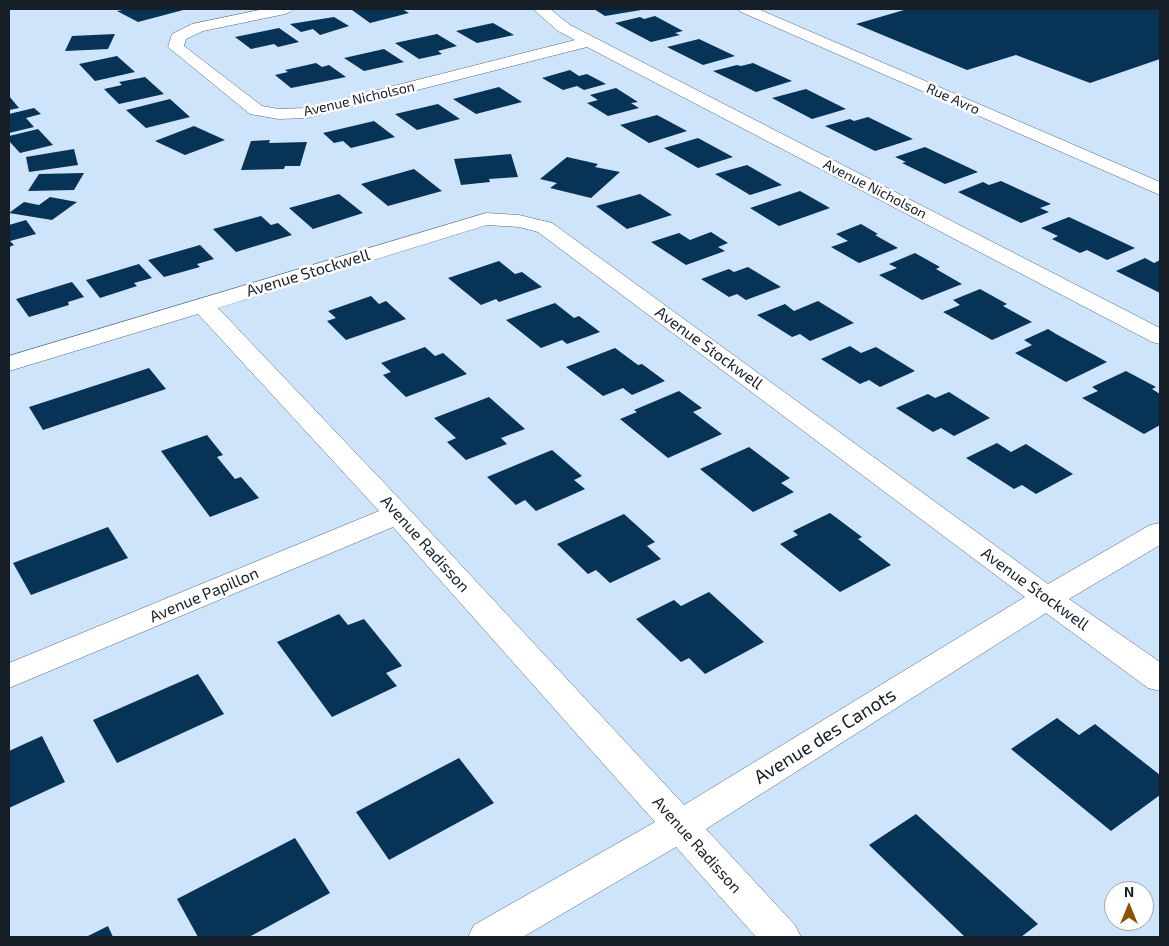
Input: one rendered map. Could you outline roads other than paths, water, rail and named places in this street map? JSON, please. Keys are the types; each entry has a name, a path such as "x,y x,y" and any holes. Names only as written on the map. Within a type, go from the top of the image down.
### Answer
{"street":[{"name":"Avenue Nicholson","path":"285,9 198,27 178,37 176,47 256,110 279,114 308,113 590,41"},
{"name":"Avenue Nicholson","path":"541,9 564,28 1160,337"},
{"name":"Rue Avro","path":"746,9 1160,189"},
{"name":"Avenue Stockwell","path":"202,304 486,219 519,221 545,227 1047,598 1160,679"},
{"path":"9,364 202,304"},
{"name":"Avenue Radisson","path":"202,304 398,514 781,937"},
{"name":"Avenue Papillon","path":"9,676 398,514"},
{"name":"Avenue des Canots","path":"488,937 680,826 1047,598 1160,532"}]}
